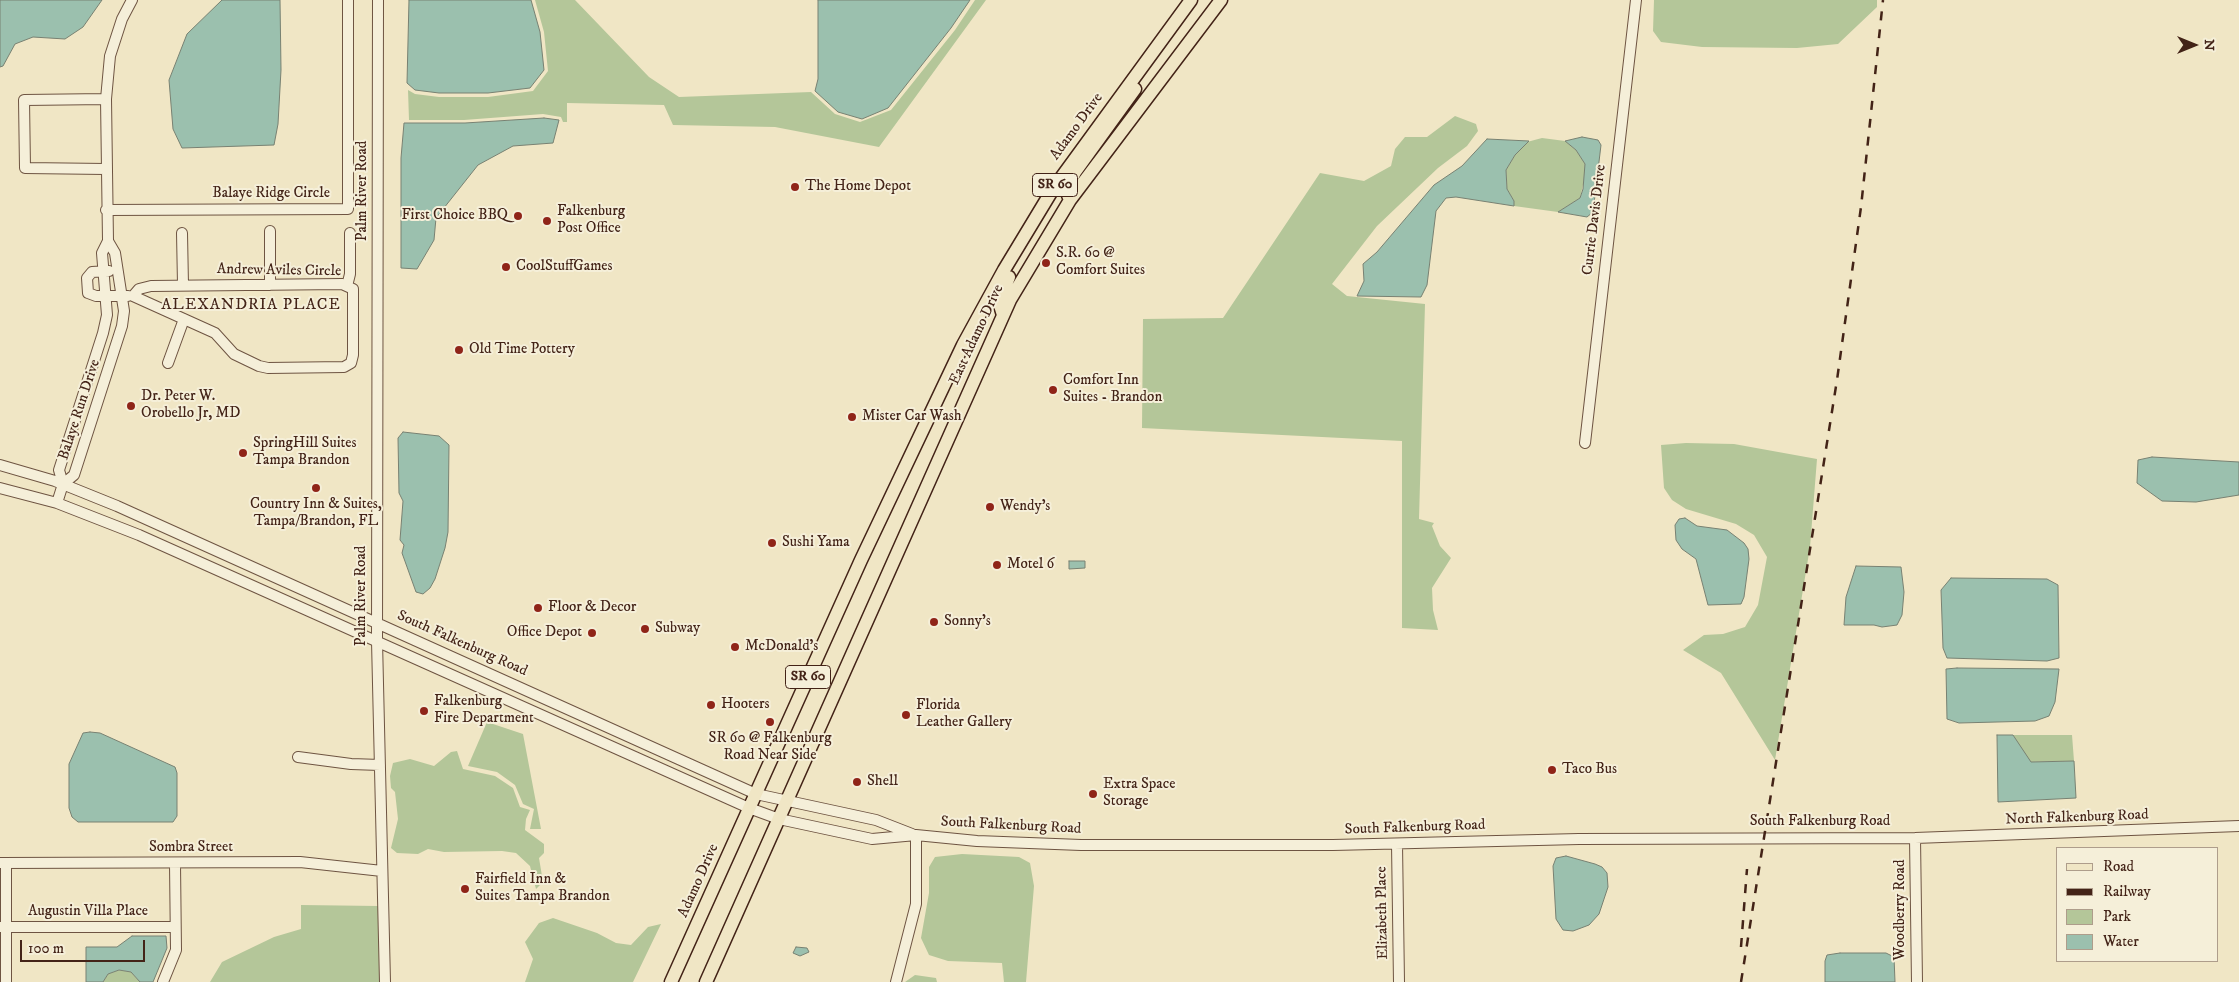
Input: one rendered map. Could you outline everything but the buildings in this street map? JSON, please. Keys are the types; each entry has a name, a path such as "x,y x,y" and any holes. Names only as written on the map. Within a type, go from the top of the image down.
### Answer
{"main road":[{"name":"Adamo Drive","path":"942,385 1004,270 1053,189 1191,0"},
{"name":"East Adamo Drive","path":"786,802 1003,314 1028,266 1070,200 1221,0"},
{"path":"1070,200 1066,194 1069,182 1138,84 1141,68"},
{"path":"1003,314 999,302 1002,291 1051,206 1053,189"},
{"name":"East Adamo Drive","path":"756,794 860,560 942,385"},
{"name":"Adamo Drive","path":"671,982 756,794"},
{"name":"SR 60","path":"706,982 786,802"}],"street":[{"name":"Balaye Run Drive","path":"108,241 102,253 107,315 103,333 59,470 63,484 74,475 121,333 124,318 115,253 108,241 106,210 106,99 110,56 122,20 132,0"},
{"name":"Balaye Ridge Circle","path":"106,210 348,209 348,0"},
{"name":"Palm River Road","path":"378,0 377,641 385,982"},
{"name":"Currie Davis Drive","path":"1585,443 1636,0"},
{"path":"106,99 24,100 25,168 106,169"},
{"path":"270,231 270,285"},
{"path":"182,234 183,285"},
{"path":"347,286 350,274 350,234"},
{"path":"106,297 88,293 86,286 87,278 92,272 117,271"},
{"name":"Andrew Aviles Circle","path":"106,297 133,296 152,304 215,333 234,354 259,366 344,367 351,363 353,355 354,289 342,284 157,285 139,289 133,296"},
{"path":"152,304 157,285"},
{"path":"168,363 184,319"},
{"name":"South Falkenburg Road","path":"0,465 63,484 117,506 756,794 876,820 916,835"},
{"path":"57,503 63,484"},
{"name":"South Falkenburg Road","path":"0,488 57,503 139,535 779,820 872,839 916,835 977,841 1081,845 1397,844 1657,838 1915,838"},
{"path":"449,674 455,658"},
{"path":"549,718 557,703"},
{"path":"298,757 351,764 380,765"},
{"name":"North Falkenburg Road","path":"1915,838 2239,826"},
{"path":"896,982 916,904 916,835"},
{"name":"Woodberry Road","path":"1915,838 1916,982"},
{"name":"Elizabeth Place","path":"1397,844 1399,982"},
{"name":"Sombra Street","path":"3,863 175,864 300,862 382,870"},
{"path":"3,863 3,927 6,982"},
{"path":"163,982 176,950 175,864"},
{"name":"Augustin Villa Place","path":"3,927 175,927"}],"green space":[{"path":"535,0 575,0 649,77 679,97 811,92 835,114 860,122 891,110 955,30 975,0 986,0 879,147 775,127 673,125 664,105 567,103 567,122 563,122 561,117 543,114 464,120 409,120 408,90 415,94 439,97 488,97 533,91 548,71 544,32"},
{"path":"1654,0 1877,0 1877,7 1838,44 1797,48 1702,47 1661,42 1653,31"},
{"path":"1455,116 1476,124 1478,131 1467,146 1438,168 1377,226 1332,284 1347,296 1425,304 1419,519 1434,523 1432,526 1440,546 1451,558 1432,588 1433,610 1438,630 1402,628 1402,441 1142,428 1143,319 1223,318 1320,173 1364,181 1391,166 1395,149 1405,137 1427,137"},
{"path":"1542,138 1565,141 1576,150 1585,164 1585,176 1580,198 1558,212 1514,206 1514,201 1507,189 1506,170 1515,155 1527,142"},
{"path":"1686,443 1734,444 1817,459 1810,547 1775,760 1721,673 1683,650 1704,635 1723,634 1745,627 1758,605 1767,557 1754,535 1736,524 1686,509 1672,500 1664,488 1661,445"},
{"path":"487,722 523,734 541,829 530,829 534,809 523,804 515,785 497,772 468,766"},
{"path":"2013,735 2072,735 2074,761 2030,762"},
{"path":"457,751 463,769 495,776 513,788 520,807 530,810 526,819 525,830 544,844 544,853 539,858 543,882 536,889 530,866 516,853 502,851 444,852 428,849 418,854 397,853 391,848 398,819 395,792 391,788 390,776 393,763 410,759 434,766 451,752"},
{"path":"962,854 1019,857 1030,863 1034,886 1026,982 1004,982 1002,963 948,961 929,955 921,938 929,893 929,867 935,857"},
{"path":"301,905 378,906 380,982 210,982 222,962 274,937 301,929"},
{"path":"553,918 597,933 616,943 631,945 648,927 661,924 633,982 525,982 533,959 525,942 539,923"},
{"path":"119,970 131,972 140,982 103,982 108,974"},
{"path":"915,975 936,978 937,982 905,982"}],"water":[{"path":"0,0 102,0 83,27 65,39 33,37 15,44 3,66 0,67"},
{"path":"222,0 280,0 281,70 278,124 274,145 182,148 173,129 169,80 187,34"},
{"path":"409,0 531,0 540,32 544,70 530,88 488,93 439,93 415,90 407,83"},
{"path":"818,0 970,0 951,28 888,108 862,119 838,112 815,91 818,79"},
{"path":"544,118 559,120 553,143 513,146 478,165 436,218 434,240 417,269 401,268 401,158 404,123 465,123"},
{"path":"1582,137 1598,140 1601,145 1593,212 1587,217 1558,212 1580,198 1583,189 1585,164 1576,150 1565,141"},
{"path":"1487,139 1529,141 1515,155 1506,170 1507,189 1514,201 1514,206 1456,197 1446,198 1436,211 1427,285 1421,297 1357,296 1364,281 1363,264 1377,252 1434,185 1462,166"},
{"path":"403,432 439,436 449,445 448,532 435,579 430,588 423,594 416,592 402,553 404,545 400,540 403,501 399,493 398,438"},
{"path":"2152,457 2239,462 2239,495 2196,502 2162,501 2137,483 2138,460"},
{"path":"1685,518 1697,526 1727,530 1744,543 1748,549 1749,559 1744,597 1741,604 1708,605 1696,559 1682,549 1676,540 1675,525 1679,519"},
{"path":"1069,561 1085,561 1085,568 1069,569"},
{"path":"1856,566 1901,567 1904,592 1902,615 1897,625 1882,627 1874,625 1844,625 1846,597"},
{"path":"1951,578 2047,579 2058,585 2059,658 2047,661 1947,658 1943,648 1941,590"},
{"path":"1946,669 2059,669 2055,702 2049,716 2035,721 1959,723 1947,719"},
{"path":"83,733 100,733 175,767 177,773 177,816 173,822 78,822 72,817 69,808 69,764"},
{"path":"1997,735 2013,735 2031,762 2074,761 2076,798 1998,802"},
{"path":"1566,856 1595,864 1602,867 1607,873 1608,887 1599,914 1589,925 1573,931 1563,930 1556,919 1553,866 1556,858"},
{"path":"132,936 166,936 167,948 153,982 140,982 131,972 119,970 108,974 103,982 86,982 86,947 117,947"},
{"path":"796,947 807,948 809,952 800,956 793,953"},
{"path":"1840,953 1886,953 1894,957 1895,982 1825,982 1825,961 1827,955"}],"railway":[{"path":"1741,982 1837,380 1861,207 1883,0"},
{"path":"1741,947 1747,869"}],"place":[{"name":"The Home Depot","path":"795,187"},
{"name":"First Choice BBQ","path":"518,216"},
{"name":"Falkenburg Post Office","path":"547,221"},
{"name":"S.R. 60 @ Comfort Suites","path":"1046,263"},
{"name":"CoolStuffGames","path":"506,267"},
{"name":"Old Time Pottery","path":"459,350"},
{"name":"Comfort Inn Suites - Brandon","path":"1053,390"},
{"name":"Dr. Peter W. Orobello Jr, MD","path":"131,406"},
{"name":"Mister Car Wash","path":"852,417"},
{"name":"SpringHill Suites Tampa Brandon","path":"243,453"},
{"name":"Country Inn & Suites, Tampa/Brandon, FL","path":"316,488"},
{"name":"Wendy's","path":"990,507"},
{"name":"Sushi Yama","path":"772,543"},
{"name":"Motel 6","path":"997,565"},
{"name":"Floor & Decor","path":"538,608"},
{"name":"Sonny's","path":"934,622"},
{"name":"Subway","path":"645,629"},
{"name":"Office Depot","path":"592,633"},
{"name":"McDonald's","path":"735,647"},
{"name":"Hooters","path":"711,705"},
{"name":"Falkenburg Fire Department","path":"424,711"},
{"name":"Florida Leather Gallery","path":"906,715"},
{"name":"SR 60 @ Falkenburg Road Near Side","path":"770,722"},
{"name":"Taco Bus","path":"1552,770"},
{"name":"Shell","path":"857,782"},
{"name":"Extra Space Storage","path":"1093,794"},
{"name":"Fairfield Inn & Suites Tampa Brandon","path":"465,889"}],"district":[{"name":"ALEXANDRIA PLACE","path":"251,306"}]}
